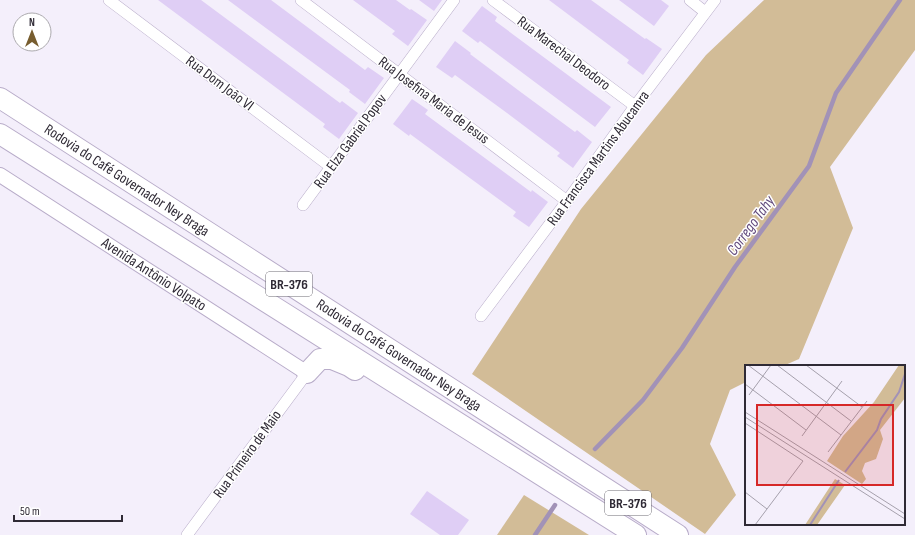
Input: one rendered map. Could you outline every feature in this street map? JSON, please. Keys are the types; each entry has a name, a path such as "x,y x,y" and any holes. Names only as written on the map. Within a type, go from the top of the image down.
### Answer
{"highway":[{"name":"Rodovia do Café Governador Ney Braga","path":"0,98 678,535"},
{"name":"Rodovia do Café Governador Ney Braga","path":"0,134 636,535"},
{"path":"307,373 320,360 332,359 349,366 617,535"}],"street":[{"name":"Rua Dom João VI","path":"109,0 331,167"},
{"name":"Rua Josefina Maria de Jesus","path":"301,0 567,201"},
{"name":"Rua Elza Gabriel Popov","path":"303,205 454,0"},
{"name":"Rua Marechal Deodoro","path":"492,0 635,106"},
{"path":"690,0 705,12"},
{"name":"Rua Francisca Martins Abucamra","path":"481,316 714,0"},
{"name":"Avenida Antônio Volpato","path":"0,175 307,373"},
{"name":"Rua Primeiro de Maio","path":"187,535 307,373"}],"shaded area":[{"path":"764,0 915,0 915,50 830,167 853,228 799,359 785,365 745,365 745,382 730,390 710,444 736,495 705,534 472,374 581,209 706,55"},
{"path":"524,495 589,535 497,535"}],"building":[{"path":"158,0 201,0 340,103 342,101 358,113 339,139 323,127 325,124"},
{"path":"228,0 271,0 365,70 368,67 384,78 365,104 349,92 350,90"},
{"path":"353,0 396,0 427,20 408,46 392,34 395,31"},
{"path":"419,0 442,0 434,11"},
{"path":"549,0 591,0 645,39 646,38 662,49 643,75 627,63 629,60"},
{"path":"619,0 661,0 669,6 654,26"},
{"path":"482,6 497,17 495,21 611,107 595,127 480,41 478,43 462,31"},
{"path":"455,41 522,93 575,132 577,130 592,142 573,168 557,156 560,153 507,113 455,75 452,78 436,67"},
{"path":"412,99 428,110 425,114 531,192 532,190 548,202 529,227 513,216 516,212 410,134 409,136 393,124"},
{"path":"427,491 469,520 458,535 440,535 410,514"}],"waterway":[{"name":"Corrego Tahy","path":"595,449 643,400 682,348 735,267 809,166 836,93 900,0"},
{"name":"Corrego Tahy","path":"535,535 555,505"}]}
